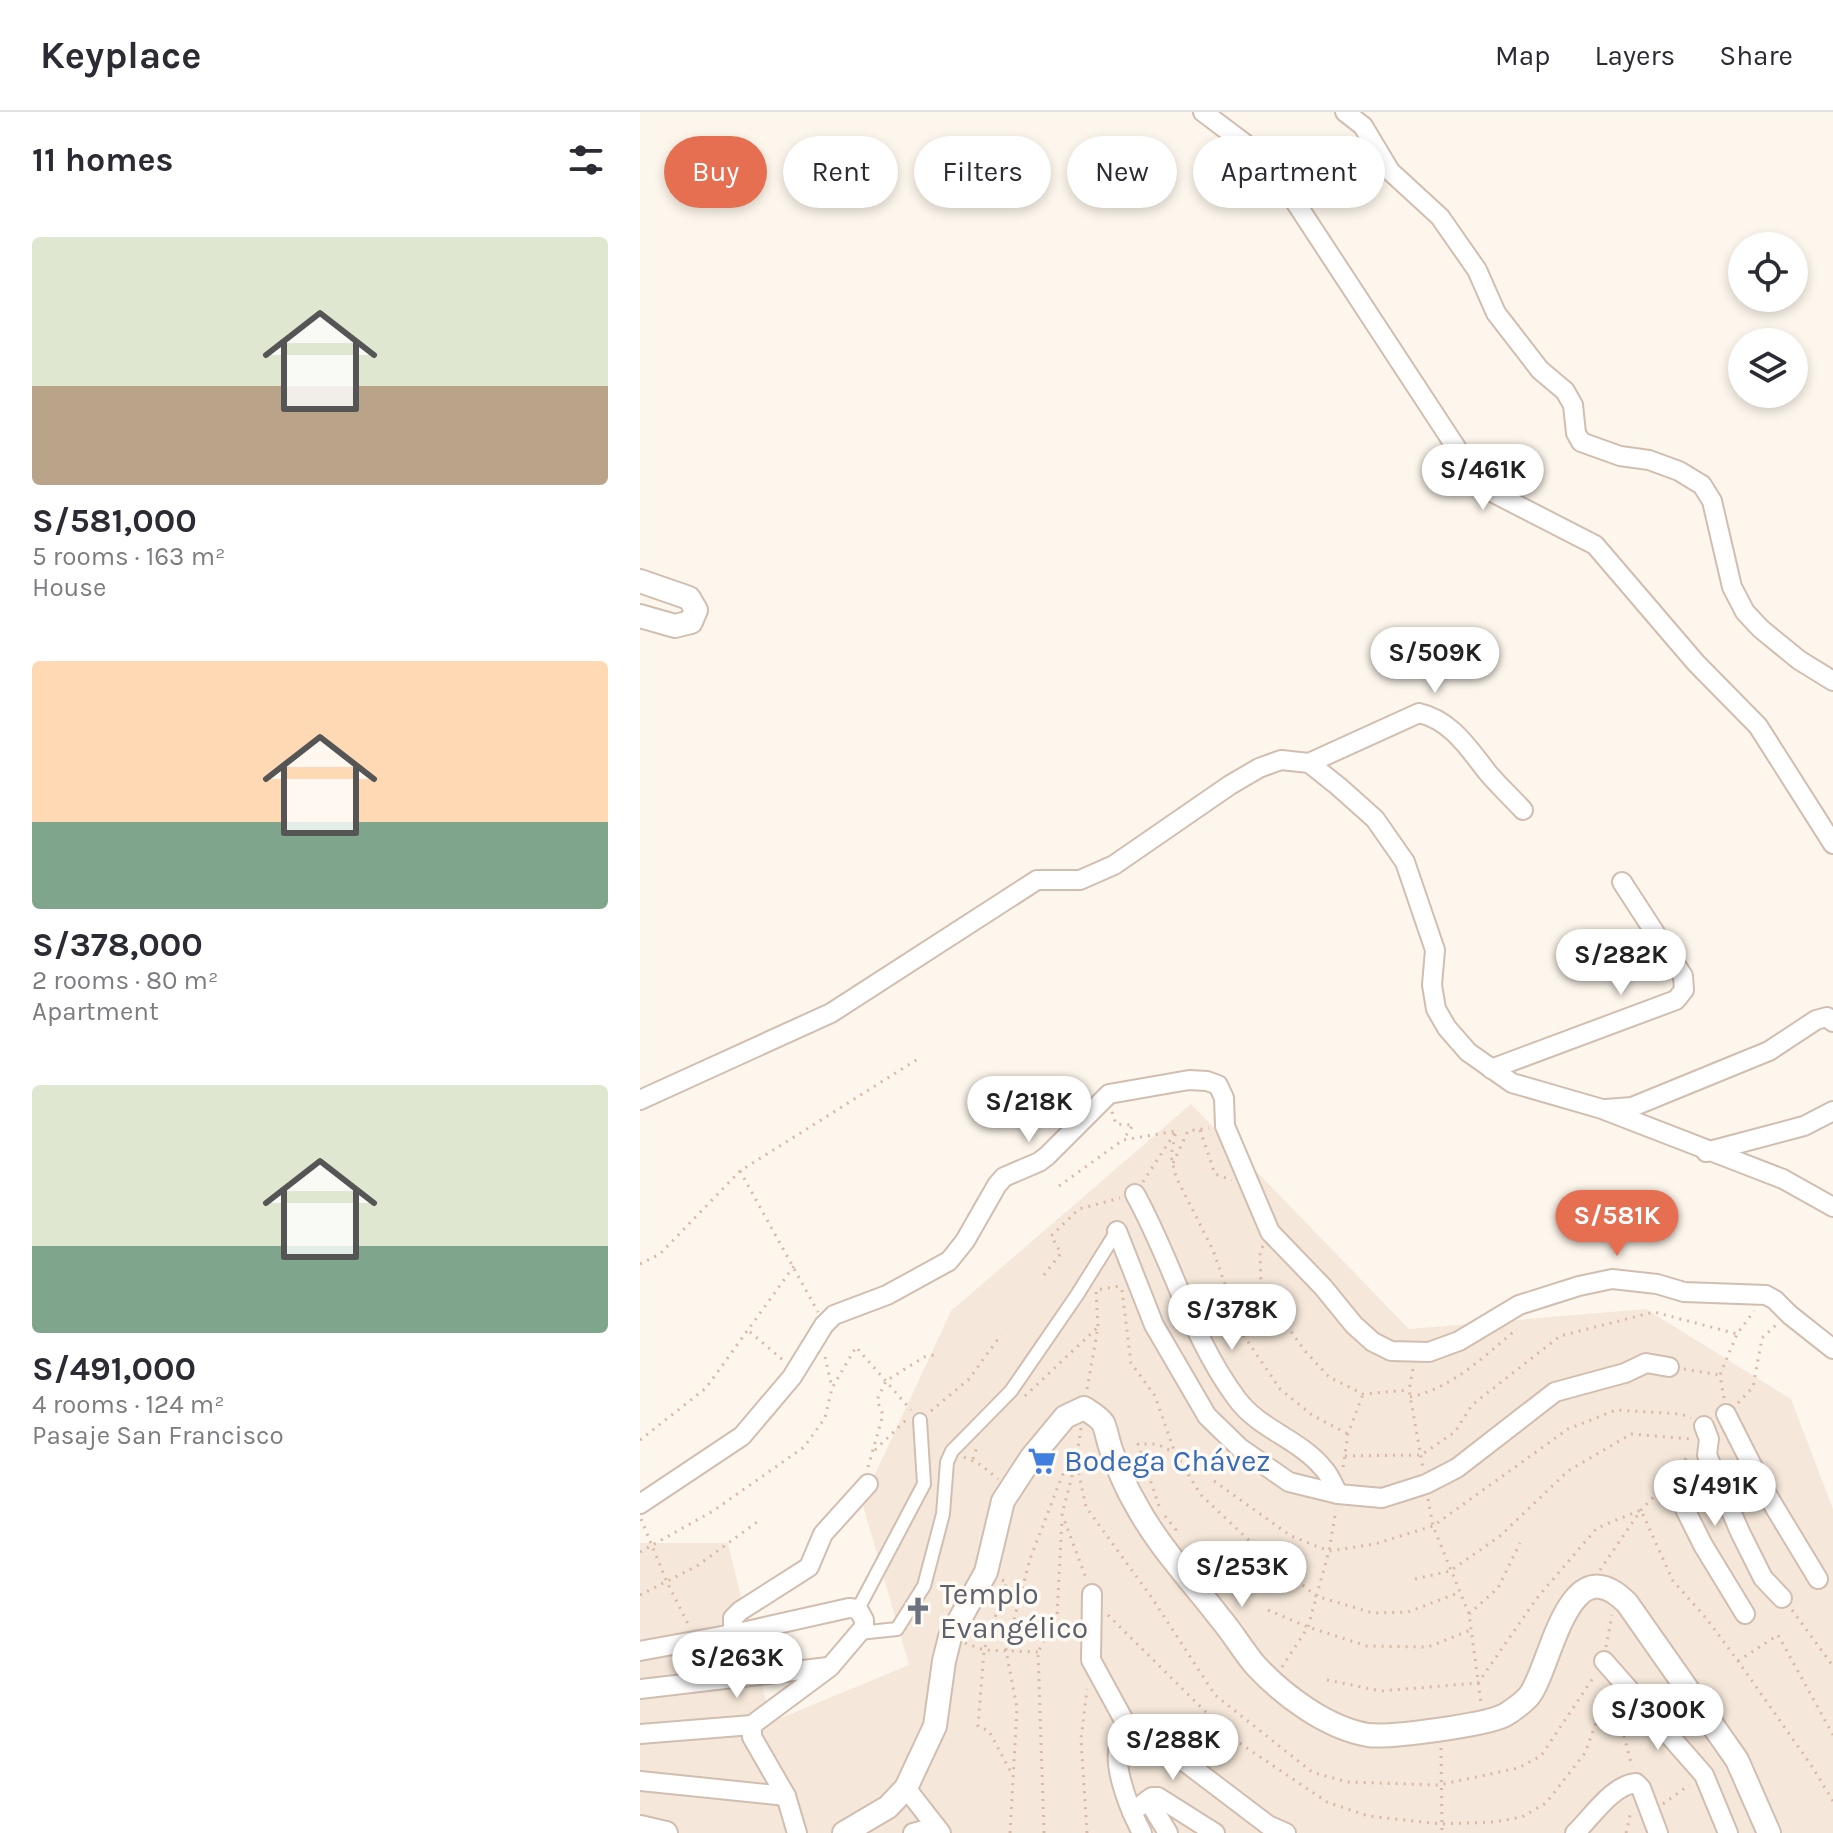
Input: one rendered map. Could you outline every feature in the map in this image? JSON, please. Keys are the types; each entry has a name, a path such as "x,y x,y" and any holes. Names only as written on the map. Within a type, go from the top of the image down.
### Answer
{"street":[{"path":"1203,112 1273,168 1482,487 1595,545 1696,663 1758,726 1833,844"},
{"path":"1345,112 1363,126 1390,171 1440,217 1477,270 1496,313 1540,370 1565,391 1573,405 1576,433 1581,442 1620,456 1649,460 1679,471 1702,485 1712,501 1732,587 1745,612 1799,660 1833,681"},
{"path":"640,581 689,598 696,610 691,622 675,626 640,616"},
{"path":"640,1100 831,1013 1037,880 1080,880 1114,865 1259,768 1281,760 1309,763 1419,713 1434,716 1465,741 1489,774 1523,810"},
{"path":"1309,763 1375,819 1405,862 1435,950 1432,985 1436,1009 1461,1044 1512,1083 1602,1109 1706,1152 1783,1179 1833,1207"},
{"path":"1491,1069 1676,1000 1684,990 1683,976 1622,882"},
{"path":"1602,1109 1632,1107 1769,1051 1816,1020 1827,1017 1833,1022"},
{"path":"640,1504 742,1436 796,1372 824,1325 834,1315 887,1295 949,1261 965,1241 1004,1177 1047,1156 1107,1096 1189,1080 1218,1085 1224,1098 1225,1126 1270,1232 1323,1287 1354,1325 1373,1342 1391,1351 1429,1352 1459,1341 1519,1305 1612,1279 1657,1284 1684,1292 1766,1295 1833,1349"},
{"path":"1706,1152 1804,1126 1833,1111"},
{"path":"1135,1194 1155,1230 1207,1351 1238,1401 1258,1421 1304,1450 1325,1469 1338,1494"},
{"path":"1117,1231 1154,1325 1207,1416 1240,1448 1289,1482 1338,1494 1382,1498 1426,1484 1457,1468 1555,1392 1625,1373 1646,1363 1669,1367"},
{"path":"859,1633 897,1629 924,1586 943,1514 947,1462 952,1451 1011,1391 1117,1231"},
{"path":"844,1833 888,1807 906,1788 935,1726 950,1637 986,1572 997,1519 1009,1489 1065,1417 1084,1408 1102,1420 1132,1499 1168,1555 1272,1682 1332,1723 1368,1735 1387,1736 1505,1715 1530,1695 1551,1642 1576,1599 1587,1589 1599,1587 1616,1592 1627,1603 1737,1760 1769,1833"},
{"path":"1726,1414 1766,1493 1818,1579"},
{"path":"858,1609 924,1484 917,1416"},
{"path":"1701,1433 1709,1439 1707,1455 1740,1532 1763,1578 1782,1598"},
{"path":"1671,1481 1703,1545 1745,1614"},
{"path":"738,1633 733,1626 733,1618 809,1567 823,1534 868,1484"},
{"path":"1092,1594 1091,1660 1132,1735"},
{"path":"640,1651 849,1608 858,1609"},
{"path":"640,1734 752,1725 830,1667 864,1627 858,1609"},
{"path":"1604,1661 1704,1775 1728,1833"},
{"path":"640,1689 830,1667"},
{"path":"752,1725 752,1737 786,1796 797,1833"},
{"path":"1142,1833 1132,1812 1115,1756 1120,1743 1132,1735 1152,1737 1268,1825 1286,1833"},
{"path":"640,1781 786,1796"},
{"path":"1575,1833 1616,1792 1631,1783 1641,1788 1658,1833"},
{"path":"906,1788 939,1830"},
{"path":"1132,1812 1158,1797 1215,1833"},
{"path":"1148,1800 1168,1833"},
{"path":"640,1827 666,1833"},
{"path":"913,1833 939,1830"}],"path":[{"path":"640,1264 660,1254 740,1171 921,1057"},
{"path":"1059,1186 1123,1140 1133,1125 1116,1124 1107,1096"},
{"path":"1173,1163 1188,1131 1225,1126"},
{"path":"1200,1130 1215,1174 1250,1186"},
{"path":"1123,1140 1176,1131"},
{"path":"1176,1131 1171,1156 1176,1177 1213,1250 1242,1333 1280,1389 1312,1415 1348,1434"},
{"path":"1044,1275 1061,1253 1051,1236 1079,1209 1135,1194 1176,1131"},
{"path":"740,1171 824,1325 821,1336 832,1388"},
{"path":"1270,1232 1260,1252 1261,1289 1305,1351 1329,1377 1363,1394 1409,1390"},
{"path":"640,1440 706,1388 794,1266"},
{"path":"1044,1833 1038,1652 1057,1616 1062,1514 1076,1461 1098,1327 1096,1290 1121,1286 1131,1363 1155,1396 1175,1453 1201,1495 1254,1545 1316,1596 1373,1613 1408,1612 1458,1593"},
{"path":"1726,1414 1720,1375 1737,1334 1766,1295"},
{"path":"1345,1456 1421,1455 1455,1432 1472,1405 1560,1336 1654,1312 1737,1334"},
{"path":"1023,1399 1098,1327"},
{"path":"1410,1397 1431,1393 1462,1374 1517,1329"},
{"path":"749,1331 796,1372"},
{"path":"872,1452 969,1379 1001,1335"},
{"path":"640,1552 713,1511 804,1447 825,1418 832,1388 856,1347 905,1403"},
{"path":"1416,1353 1409,1390 1433,1526 1469,1614 1483,1721"},
{"path":"868,1484 868,1460 883,1415 877,1400 886,1381 924,1357 939,1354"},
{"path":"1669,1367 1720,1375"},
{"path":"1272,1682 1308,1627 1329,1551 1348,1434 1363,1394"},
{"path":"1415,1579 1450,1571 1500,1536 1568,1471 1631,1434 1701,1433"},
{"path":"973,1461 979,1439"},
{"path":"1171,1537 1176,1530 1159,1507 1138,1444 1157,1444 1175,1453"},
{"path":"1010,1833 1017,1708 1006,1650 1030,1559 1062,1476 1078,1447"},
{"path":"1076,1461 1086,1507 1152,1598 1215,1695 1312,1772 1347,1782 1439,1785 1518,1768 1541,1756 1604,1661 1616,1592"},
{"path":"1478,1683 1537,1598 1597,1528 1641,1510 1673,1581 1738,1661 1833,1801"},
{"path":"1062,1514 1092,1594"},
{"path":"640,1516 667,1582 696,1640"},
{"path":"640,1595 697,1566 757,1522"},
{"path":"1469,1614 1498,1588 1520,1543"},
{"path":"986,1572 1007,1582 984,1650 978,1726 989,1731 1013,1776"},
{"path":"1782,1598 1833,1666"},
{"path":"1268,1610 1367,1646 1428,1647 1471,1630"},
{"path":"1738,1661 1778,1635 1833,1735"},
{"path":"950,1637 984,1650 1038,1652"},
{"path":"1087,1833 1081,1739 1091,1660"},
{"path":"1604,1661 1636,1783"},
{"path":"1327,1680 1381,1691 1478,1683"},
{"path":"1442,1728 1439,1785 1442,1833"},
{"path":"1206,1779 1232,1738"}],"shaded area":[{"path":"1191,1104 1409,1329 1646,1309 1791,1399 1833,1509 1833,1833 640,1833 640,1543 728,1543 771,1722 909,1665 862,1502 951,1311"}],"place":[{"name":"Bodega Chávez","path":"1042,1461"},
{"name":"Templo Evangélico","path":"918,1611"}]}
